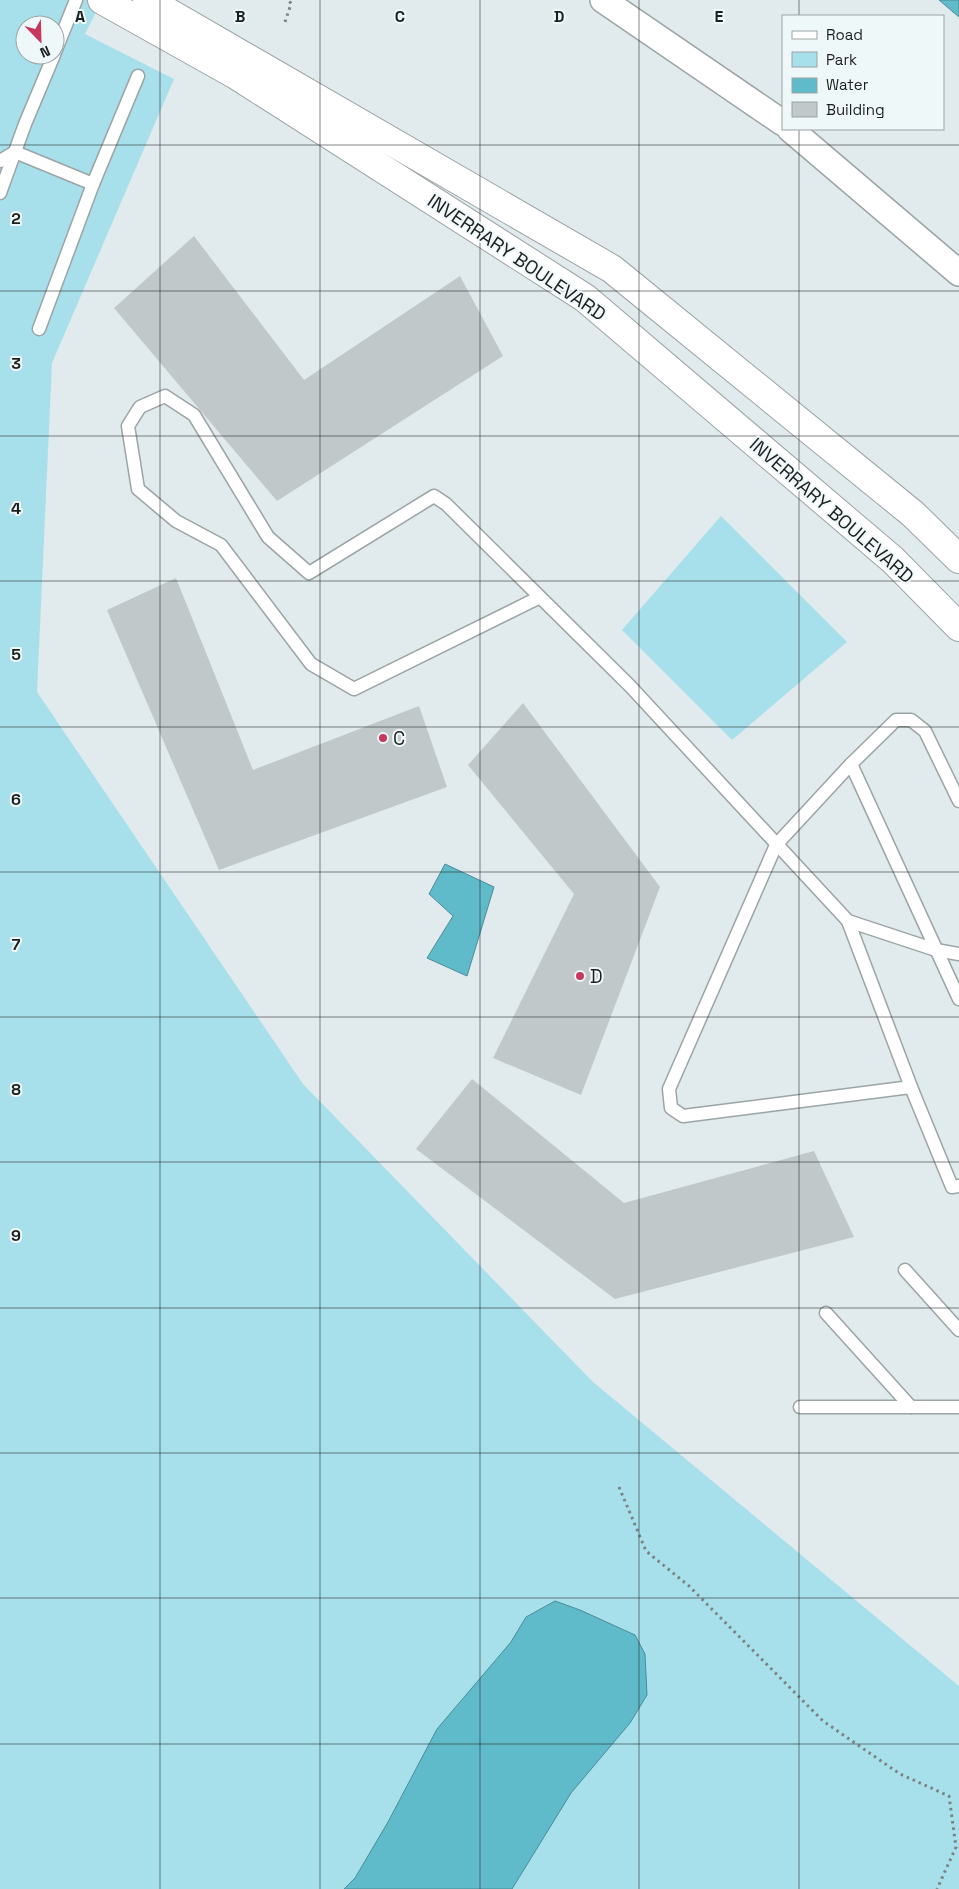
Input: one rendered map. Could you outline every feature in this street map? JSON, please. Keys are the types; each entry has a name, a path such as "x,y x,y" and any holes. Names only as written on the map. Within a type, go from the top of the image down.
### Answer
{"street":[{"name":"INVERRARY BOULEVARD","path":"102,0 236,75 585,298 893,560 959,627"},
{"name":"INVERRARY BOULEVARD","path":"147,0 612,269 913,514 959,559"},
{"path":"603,0 782,122"},
{"path":"791,130 959,274"}],"lane":[{"path":"65,26 76,0"},
{"path":"0,193 49,65"},
{"path":"39,329 93,184 138,76"},
{"path":"0,161 15,152"},
{"path":"15,152 93,184"},
{"path":"540,597 354,689 311,664 221,545 176,521 138,489 128,426 140,407 165,396 194,415 268,537 309,573 434,496 446,504 630,686 848,921 952,1187 959,1186"},
{"path":"911,1086 683,1116 671,1108 669,1089 776,845 851,764 896,720 910,720 925,731 959,801"},
{"path":"851,764 959,999"},
{"path":"848,921 936,950 959,954"},
{"path":"905,1270 959,1330"},
{"path":"826,1313 911,1407"},
{"path":"800,1407 959,1407"}],"path":[{"path":"285,22 291,4 289,0"},
{"path":"618,1487 646,1550 689,1586 822,1720 900,1774 949,1796 956,1848 937,1889"}],"green space":[{"path":"0,0 102,0 85,34 174,79 52,363 37,692 303,1084 593,1382 959,1686 959,1889 0,1889"},
{"path":"721,516 847,642 732,740 622,630"}],"water":[{"path":"939,0 959,0 959,17"},
{"path":"445,864 494,887 467,976 427,958 453,916 429,894"},
{"path":"555,1601 635,1635 645,1654 647,1695 630,1723 571,1793 512,1889 344,1889 355,1878 388,1822 437,1729 511,1642 526,1617"}],"building":[{"path":"194,236 304,380 460,276 503,356 277,501 114,308"},
{"name":"C","path":"176,578 253,770 419,706 447,787 219,870 107,610"},
{"name":"D","path":"523,703 660,887 581,1095 493,1058 574,894 468,765"},
{"path":"472,1079 624,1203 814,1151 854,1237 615,1299 416,1149"}],"place":[{"name":"C","path":"383,738"},
{"name":"D","path":"580,976"}]}
